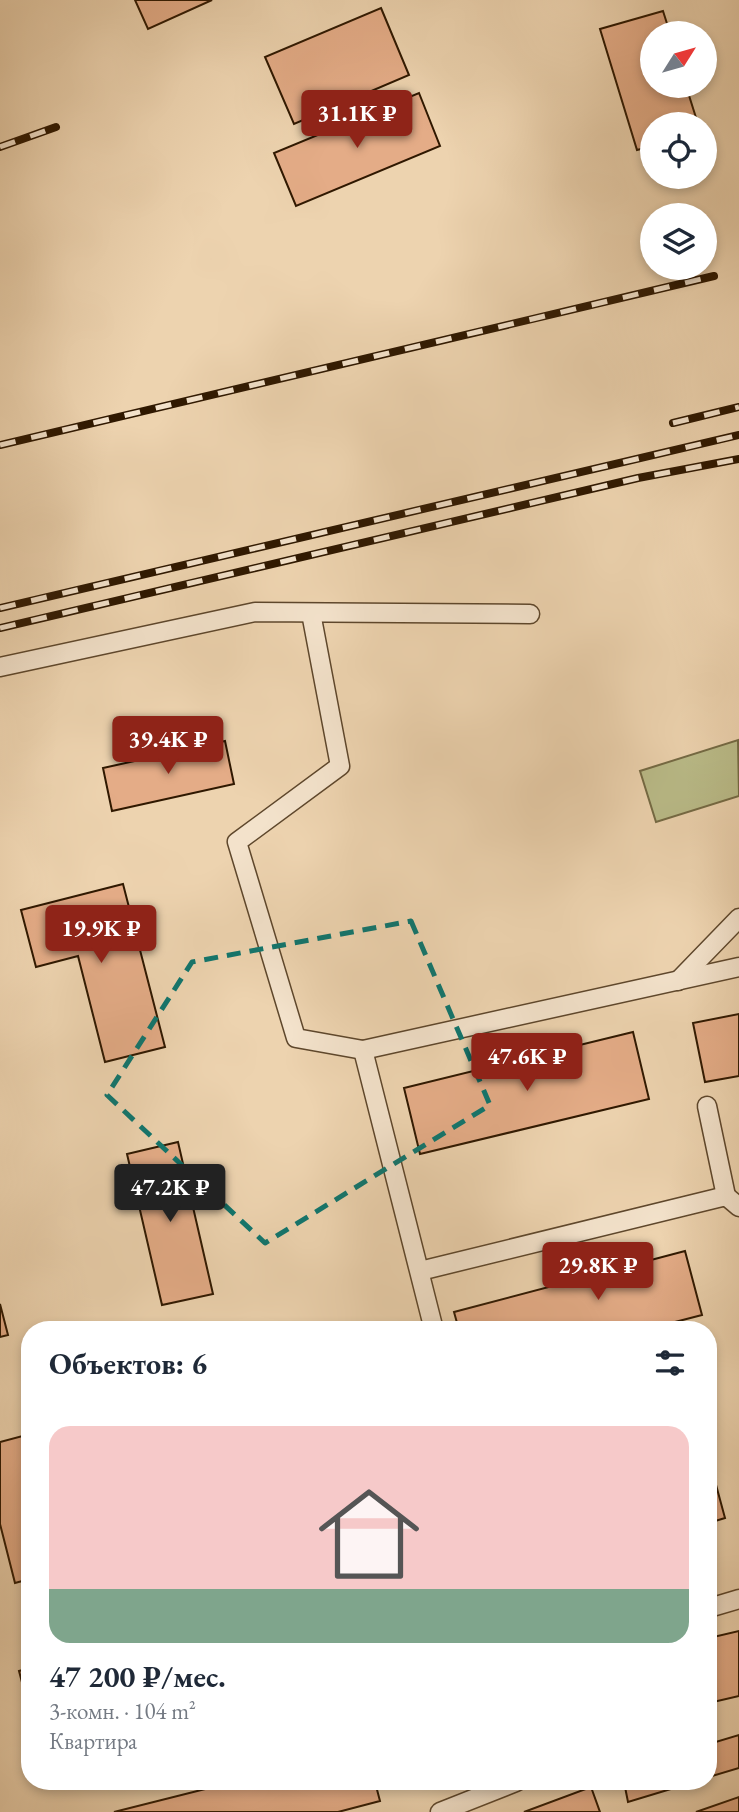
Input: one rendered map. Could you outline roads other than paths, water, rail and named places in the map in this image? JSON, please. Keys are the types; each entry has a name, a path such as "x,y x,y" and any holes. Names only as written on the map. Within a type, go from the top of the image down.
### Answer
{"lane":[{"path":"0,667 255,612 530,614"},
{"path":"311,613 340,766 237,842 296,1038 363,1050 739,967"},
{"path":"678,981 739,918"},
{"path":"363,1050 432,1321"},
{"path":"420,1271 733,1201 707,1106"},
{"path":"717,1606 739,1599"},
{"path":"440,1812 496,1790"}],"railway":[{"path":"0,147 56,127"},
{"path":"0,445 697,280"},
{"path":"673,423 739,407"},
{"path":"0,608 739,435"},
{"path":"0,628 638,478 739,459"}]}
